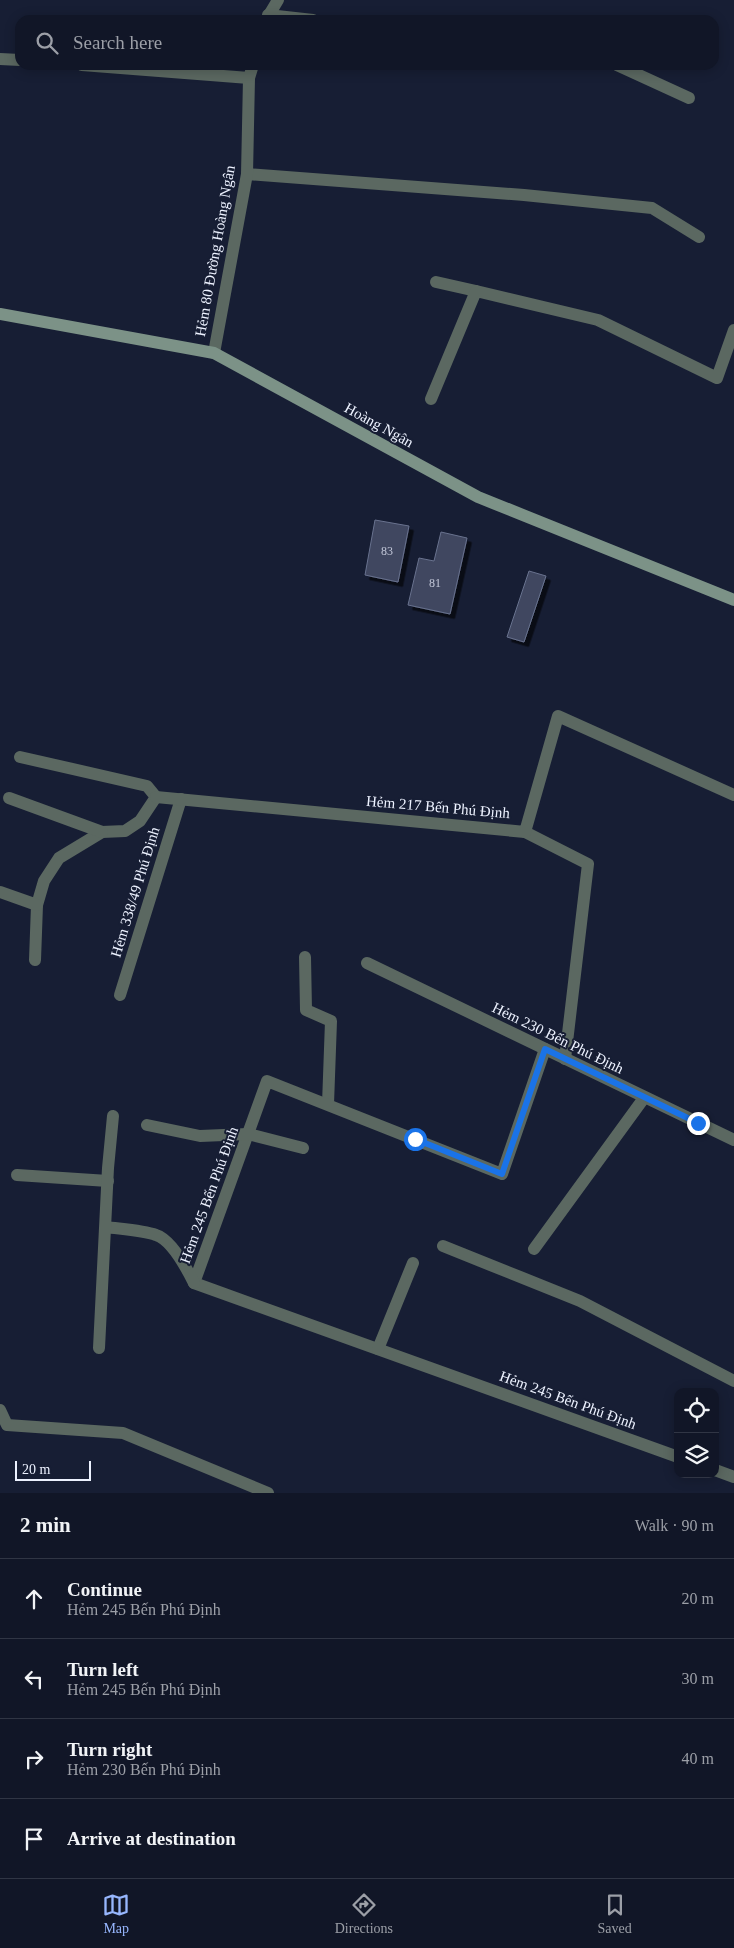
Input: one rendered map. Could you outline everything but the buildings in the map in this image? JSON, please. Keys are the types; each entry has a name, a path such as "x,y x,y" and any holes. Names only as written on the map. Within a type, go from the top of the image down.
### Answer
{"street":[{"path":"268,15 278,0"},
{"path":"0,59 15,60"},
{"path":"146,70 249,78"},
{"name":"Hẻm 80 Đường Hoàng Ngân","path":"214,353 247,174 249,78 251,70"},
{"path":"628,70 688,98"},
{"path":"247,174 524,195 652,208 699,237"},
{"path":"436,282 598,320 717,378 734,330"},
{"path":"431,399 476,291"},
{"name":"Hoàng Ngân","path":"0,314 214,353 478,497 734,600"},
{"name":"Hẻm 217 Bến Phú Định","path":"156,796 525,832 558,716 734,795"},
{"path":"9,798 102,832 124,831 140,821 156,796 147,786 20,757"},
{"name":"Hẻm 338/49 Phú Định","path":"120,995 181,799"},
{"path":"35,960 37,905 44,880 59,858 102,832"},
{"path":"525,832 588,864 564,1059"},
{"path":"0,892 37,905"},
{"path":"305,957 306,1010 331,1021 328,1104"},
{"name":"Hẻm 230 Bến Phú Định","path":"368,963 734,1140"},
{"name":"Hẻm 245 Bến Phú Định","path":"545,1049 502,1174 267,1081 194,1283 674,1456"},
{"path":"534,1249 644,1098"},
{"path":"99,1348 113,1116"},
{"path":"147,1125 200,1136 248,1134 303,1148"},
{"path":"17,1175 108,1181"},
{"path":"106,1227 157,1235 168,1243 177,1254 194,1283"},
{"path":"443,1246 580,1301 734,1381"},
{"path":"378,1349 413,1263"},
{"path":"0,1410 7,1425 123,1433 268,1493"},
{"path":"719,1471 734,1477"}],"route":[{"path":"415,1139 502,1174 545,1049 698,1123"}]}
